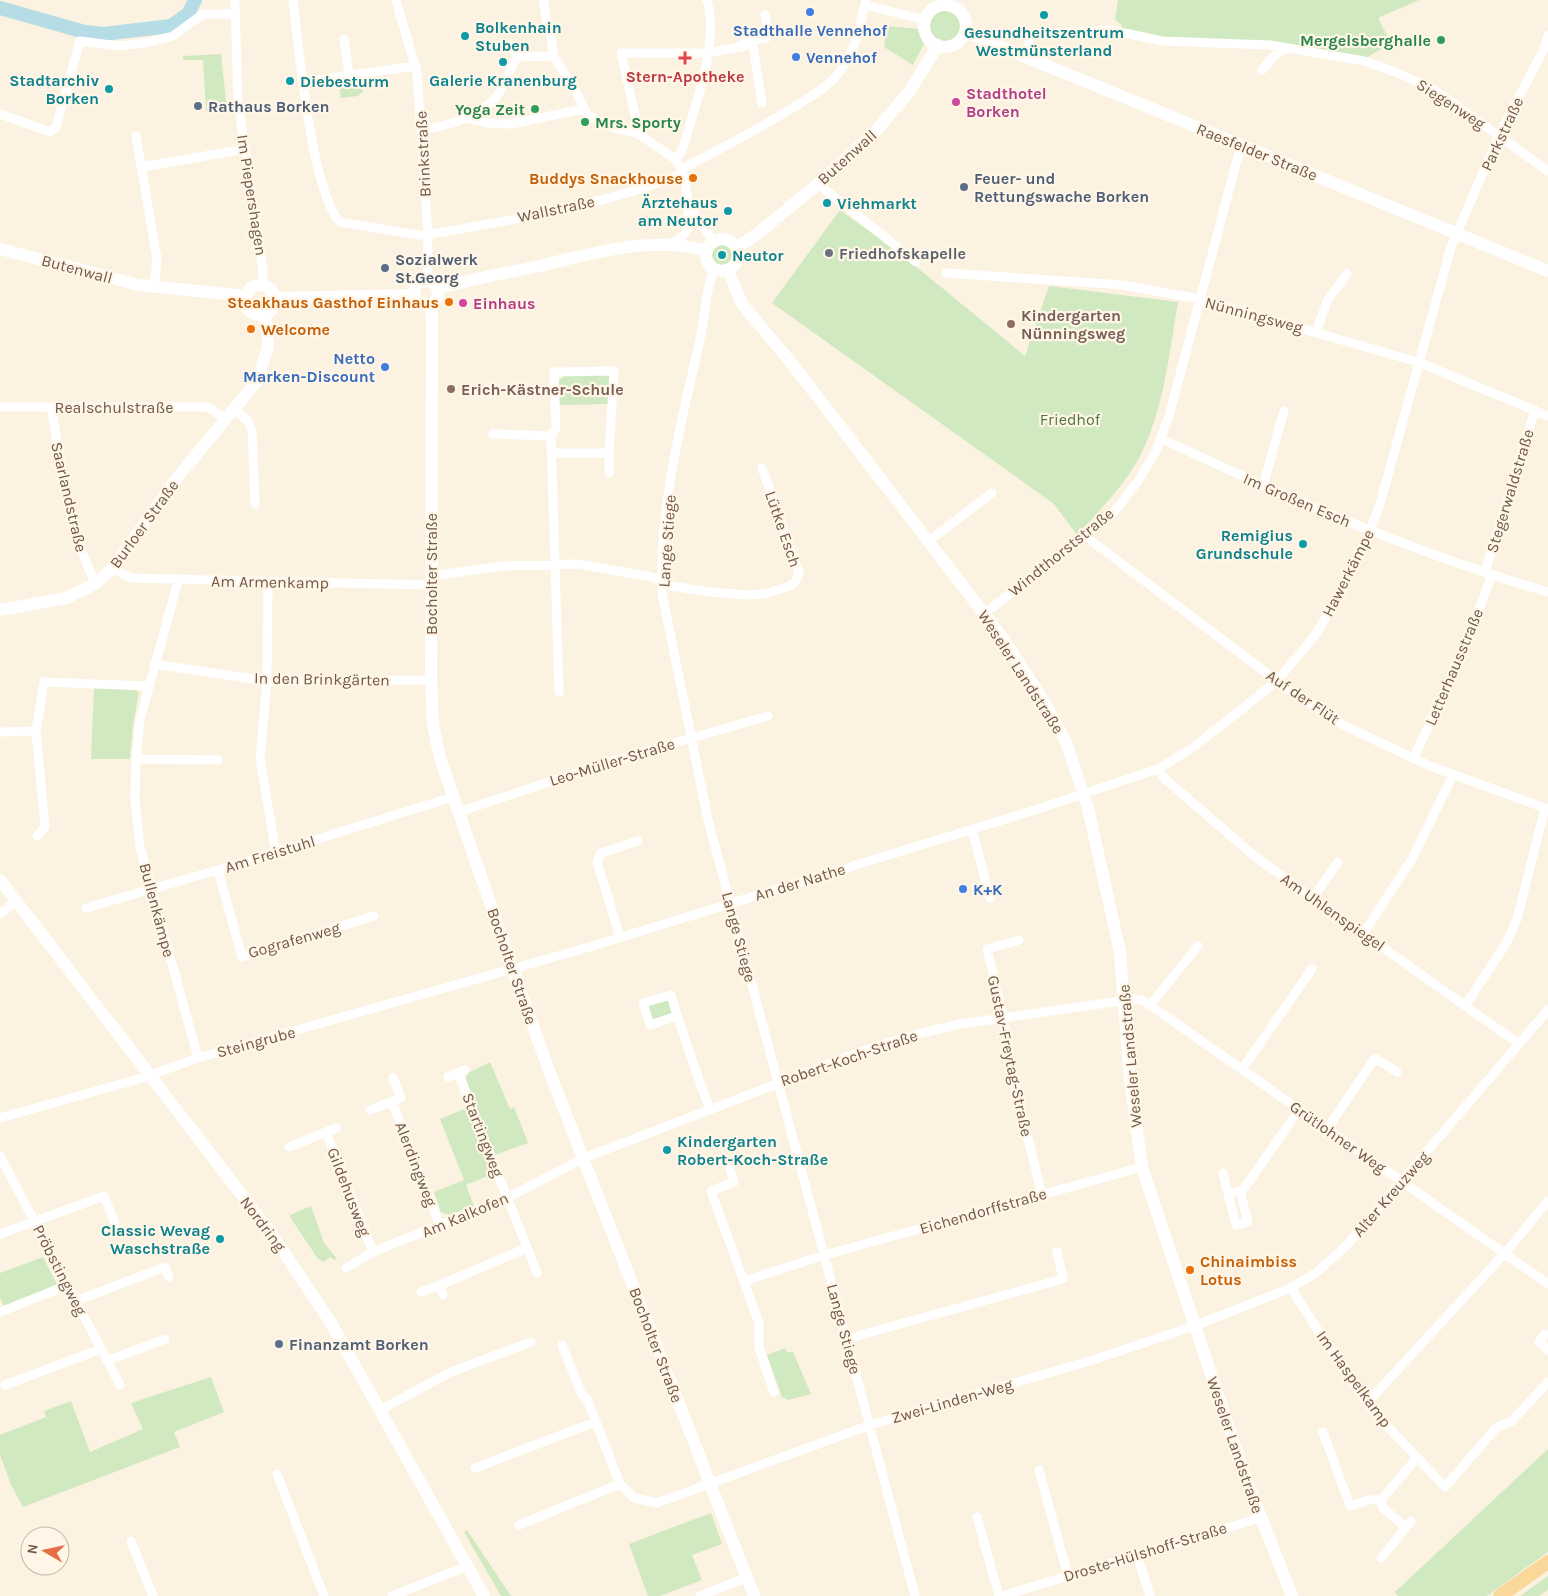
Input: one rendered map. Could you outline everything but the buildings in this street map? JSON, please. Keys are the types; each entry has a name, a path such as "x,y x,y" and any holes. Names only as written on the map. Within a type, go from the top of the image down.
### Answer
{"main road":[{"path":"947,3 960,11 964,17 965,32 955,45 938,45 928,38 926,20 934,9 947,3"},
{"name":"Raesfelder Straße","path":"965,32 1548,271"},
{"name":"Butenwall","path":"736,248 757,234 818,184 864,143 899,106 938,45"},
{"path":"414,295 417,285 432,285 576,257 656,244 710,246 724,239 736,248 736,262 728,270 714,269 707,261 710,246"},
{"name":"Butenwall","path":"0,249 115,279 154,287 246,296"},
{"name":"Weseler Landstraße","path":"728,270 742,304 793,365 984,614 1046,705 1066,742 1084,794 1120,952 1130,1080 1142,1167 1260,1518 1292,1596"},
{"path":"414,295 421,304 429,305 436,298 432,285"},
{"path":"262,286 270,289 275,298 272,309 264,314 250,311 246,302 246,296 254,287 262,286"},
{"path":"275,298 414,295"},
{"name":"Bocholter Straße","path":"429,305 432,315 430,680 436,741 458,812 551,1076 754,1596"},
{"name":"Burloer Straße","path":"0,610 66,598 95,584 113,568 177,478 257,381 264,364 268,332 264,314"},
{"name":"Nordring","path":"0,880 302,1277 331,1323 484,1596"},
{"path":"1500,1596 1548,1562"}],"street":[{"name":"Im Piepershagen","path":"235,0 236,80 263,272 262,286"},
{"name":"Wallstraße","path":"293,0 303,82 320,176 334,216 340,222 349,224 428,235 530,216 617,196 643,189 682,171 767,125 810,98 831,82 846,63 854,45 866,2"},
{"name":"Brinkstraße","path":"396,0 416,66 423,129 424,187 432,285"},
{"path":"544,0 547,30 553,46 552,56 570,81 584,109 594,119 612,127 637,133 675,159 682,171 687,195 688,230 681,239 668,244"},
{"path":"675,159 682,151 707,53 712,24 707,0"},
{"path":"866,2 926,20"},
{"path":"0,114 50,132 56,127 80,41 102,46 145,43 173,36 203,14 235,14"},
{"path":"637,133 638,128 621,53 707,53 744,46 744,42 766,38 768,32 765,15"},
{"name":"Siegenweg","path":"1025,57 1031,34 1096,30 1111,30 1162,41 1261,44 1347,57 1398,73 1436,91 1548,171"},
{"name":"Parkstraße","path":"1456,234 1499,136 1545,47 1548,35"},
{"path":"344,39 349,75"},
{"path":"752,40 762,103"},
{"path":"510,45 517,57"},
{"path":"1262,70 1274,56 1285,49"},
{"path":"517,57 552,56"},
{"path":"423,129 467,118 486,107 499,93 517,57"},
{"path":"303,82 416,66"},
{"path":"467,118 488,123 511,124 584,109"},
{"path":"136,136 156,259 154,287"},
{"name":"Windthorststraße","path":"984,614 1114,512 1138,481 1162,439 1198,299 1241,145"},
{"path":"142,167 246,149"},
{"path":"818,184 916,262"},
{"path":"687,195 710,246"},
{"name":"Hawerkämpe","path":"1084,794 1158,768 1194,747 1277,681 1315,635 1339,597 1370,531 1380,504 1418,362 1456,234"},
{"name":"Lange Stiege","path":"714,269 673,470 665,524 662,581 708,820 915,1596"},
{"name":"Nünningsweg","path":"946,273 1123,285 1198,299 1418,362 1548,416"},
{"path":"1316,332 1328,299 1347,274"},
{"path":"559,692 551,436 556,428 554,372 614,371 609,473"},
{"name":"Saarlandstraße","path":"51,407 68,503 79,544 95,584"},
{"name":"Realschulstraße","path":"0,408 208,407 230,413"},
{"name":"Stegerwaldstraße","path":"1488,573 1535,410"},
{"path":"1263,486 1284,411"},
{"path":"230,413 248,421 252,430 255,504"},
{"path":"493,434 551,436"},
{"name":"Im Großen Esch","path":"1162,439 1263,486 1370,531 1548,592"},
{"path":"552,453 609,453"},
{"name":"Lütke Esch","path":"431,581 503,566 554,564 599,566 662,581 672,586 709,592 748,595 765,594 790,586 796,581 799,573 762,468"},
{"path":"928,541 992,493"},
{"name":"Auf der Flüt","path":"1085,536 1277,681 1344,726 1413,759 1546,809"},
{"name":"Am Armenkamp","path":"113,568 130,578 178,581 431,581"},
{"name":"Letterhausstraße","path":"1413,759 1464,651 1488,573"},
{"name":"Bullenkämpe","path":"178,581 148,686 136,759 137,822 150,889 198,1058"},
{"path":"268,582 267,681 260,759 276,853"},
{"name":"In den Brinkgärten","path":"154,664 267,681 430,680"},
{"path":"37,836 45,827 36,731 44,682 148,686"},
{"name":"Leo-Müller-Straße","path":"458,812 616,760 768,716"},
{"path":"0,732 36,731"},
{"path":"136,759 218,760"},
{"name":"Am Uhlenspiegel","path":"1158,768 1165,779 1258,859 1519,1044"},
{"path":"1363,934 1412,859 1453,775"},
{"name":"An der Nathe","path":"513,969 1084,794"},
{"name":"Am Freistuhl","path":"86,908 276,853 453,797"},
{"path":"1466,1006 1507,942 1517,920 1546,809"},
{"path":"972,829 990,898"},
{"path":"620,937 597,862 601,853 638,841"},
{"path":"1313,898 1338,862"},
{"name":"Gografenweg","path":"218,870 242,957 374,916"},
{"path":"0,914 16,901"},
{"name":"Gustav-Freytag-Straße","path":"1019,940 987,949 1003,1016 1010,1065 1042,1195"},
{"path":"1150,1005 1198,946"},
{"name":"Steingrube","path":"0,1118 149,1075 198,1058 513,969"},
{"path":"1242,1068 1312,969"},
{"name":"Grütlohner Weg","path":"1125,1000 1142,1000 1150,1005 1548,1284"},
{"name":"Robert-Koch-Straße","path":"584,1158 778,1082 917,1034 1003,1016 1125,1000"},
{"name":"Alter Kreuzweg","path":"1194,1326 1291,1288 1316,1272 1340,1252 1548,1010"},
{"path":"678,1016 710,1110"},
{"path":"1327,1129 1375,1058 1397,1072"},
{"name":"Startingweg","path":"448,1077 462,1071 507,1198 537,1273"},
{"name":"Alerdingweg","path":"370,1110 401,1098 393,1078"},
{"name":"Alerdingweg","path":"392,1102 440,1226"},
{"path":"1228,1194 1243,1190 1299,1110"},
{"name":"Gildehusweg","path":"288,1147 336,1128"},
{"name":"Gildehusweg","path":"326,1132 373,1252"},
{"name":"Pröbstingweg","path":"0,1156 120,1385"},
{"name":"Am Kalkofen","path":"346,1268 373,1252 507,1198 584,1158"},
{"name":"Eichendorffstraße","path":"744,1281 825,1255 1142,1167"},
{"path":"730,1169 734,1182 711,1191 759,1323 758,1347 774,1392"},
{"path":"1223,1173 1236,1225 1248,1222 1240,1191"},
{"path":"0,1234 104,1196 115,1224"},
{"path":"1367,1403 1505,1253 1548,1201"},
{"path":"421,1292 526,1248"},
{"path":"846,1339 1063,1279 1057,1252"},
{"path":"76,1301 165,1267 169,1277"},
{"path":"0,1312 68,1285"},
{"path":"440,1285 443,1295"},
{"name":"Im Haspelkamp","path":"1291,1288 1367,1403 1416,1458 1445,1487 1497,1427 1512,1421 1548,1382"},
{"name":"Zwei-Linden-Weg","path":"620,1484 634,1498 658,1503 712,1485 870,1425 1093,1360 1194,1326"},
{"path":"1545,1334 1539,1342 1548,1350"},
{"path":"108,1361 165,1339"},
{"path":"380,1410 451,1372 531,1342"},
{"path":"518,1525 620,1484 587,1399 582,1395 562,1345"},
{"path":"5,1385 101,1349"},
{"path":"474,1468 596,1422"},
{"path":"1323,1432 1350,1506 1373,1498 1381,1500"},
{"path":"1381,1558 1408,1524 1382,1507 1381,1500 1416,1458"},
{"path":"1039,1470 1068,1576"},
{"path":"277,1474 324,1596"},
{"path":"977,1517 1001,1596"},
{"name":"Droste-Hülshoff-Straße","path":"1001,1596 1260,1518"},
{"path":"131,1541 153,1596"},
{"path":"1137,1555 1150,1596"},
{"path":"392,1596 468,1566"},
{"path":"700,1596 748,1578"}],"green space":[{"path":"1118,0 1419,0 1378,18 1391,43 1366,58 1161,37 1122,31 1122,25 1115,20"},
{"path":"945,11 956,15 960,26 956,37 945,41 934,37 930,26 934,15"},
{"path":"887,26 918,29 924,44 913,65 884,47"},
{"path":"221,54 227,109 206,111 203,60 183,60 183,56"},
{"path":"359,78 363,91 358,96 341,98 338,81 352,80"},
{"name":"Friedhof","path":"840,210 902,255 1025,356 1049,286 1178,302 1160,401 1147,440 1126,479 1077,535 1054,504 772,303"},
{"path":"722,245 729,248 732,255 729,262 722,265 715,262 712,255 715,248"},
{"path":"566,374 608,374 610,377 609,404 558,405 558,382"},
{"path":"94,688 136,690 139,692 133,725 130,759 91,759"},
{"path":"668,1000 672,1015 652,1021 647,1006"},
{"path":"490,1062 510,1109 514,1107 528,1143 495,1155 466,1079 468,1073"},
{"path":"467,1108 493,1174 466,1185 474,1206 449,1215 441,1212 434,1192 464,1180 440,1119"},
{"path":"311,1206 324,1243 337,1259 334,1260 330,1257 324,1262 318,1259 292,1220 290,1215"},
{"path":"43,1257 58,1286 4,1306 0,1297 0,1273"},
{"path":"785,1348 787,1352 793,1352 811,1394 788,1400 782,1397 767,1355"},
{"path":"211,1377 224,1412 174,1432 180,1447 23,1507 11,1485 0,1455 0,1435 46,1417 44,1411 71,1401 90,1452 143,1429 131,1403"},
{"path":"1548,1449 1548,1552 1487,1596 1398,1596 1395,1592"},
{"path":"711,1513 722,1544 692,1555 702,1580 660,1596 648,1596 629,1544"},
{"path":"467,1530 511,1596 501,1596 464,1532"},
{"path":"1548,1576 1548,1590 1539,1596 1520,1596"}],"waterway":[{"path":"0,8 85,32 103,34 171,26 188,14 195,0"}],"place":[{"name":"Stadthalle Vennehof","path":"810,12"},
{"name":"Gesundheitszentrum Westmünsterland","path":"1044,15"},
{"name":"Bolkenhain Stuben","path":"465,36"},
{"name":"Mergelsberghalle","path":"1441,40"},
{"name":"Vennehof","path":"796,57"},
{"name":"Stern-Apotheke","path":"685,58"},
{"name":"Galerie Kranenburg","path":"503,62"},
{"name":"Diebesturm","path":"290,81"},
{"name":"Stadtarchiv Borken","path":"109,89"},
{"name":"Stadthotel Borken","path":"956,102"},
{"name":"Rathaus Borken","path":"198,106"},
{"name":"Yoga Zeit","path":"535,109"},
{"name":"Mrs. Sporty","path":"585,122"},
{"name":"Buddys Snackhouse","path":"693,178"},
{"name":"Feuer- und Rettungswache Borken","path":"964,187"},
{"name":"Viehmarkt","path":"827,203"},
{"name":"Ärztehaus am Neutor","path":"728,211"},
{"name":"Friedhofskapelle","path":"829,253"},
{"name":"Neutor","path":"722,255"},
{"name":"Sozialwerk St.Georg","path":"385,268"},
{"name":"Steakhaus Gasthof Einhaus","path":"449,302"},
{"name":"Einhaus","path":"463,303"},
{"name":"Kindergarten Nünningsweg","path":"1011,324"},
{"name":"Welcome","path":"251,329"},
{"name":"Netto Marken-Discount","path":"385,367"},
{"name":"Erich-Kästner-Schule","path":"451,389"},
{"name":"Remigius Grundschule","path":"1303,544"},
{"name":"K+K","path":"963,889"},
{"name":"Kindergarten Robert-Koch-Straße","path":"667,1150"},
{"name":"Classic Wevag Waschstraße","path":"220,1239"},
{"name":"Chinaimbiss Lotus","path":"1190,1270"},
{"name":"Finanzamt Borken","path":"279,1344"}]}
